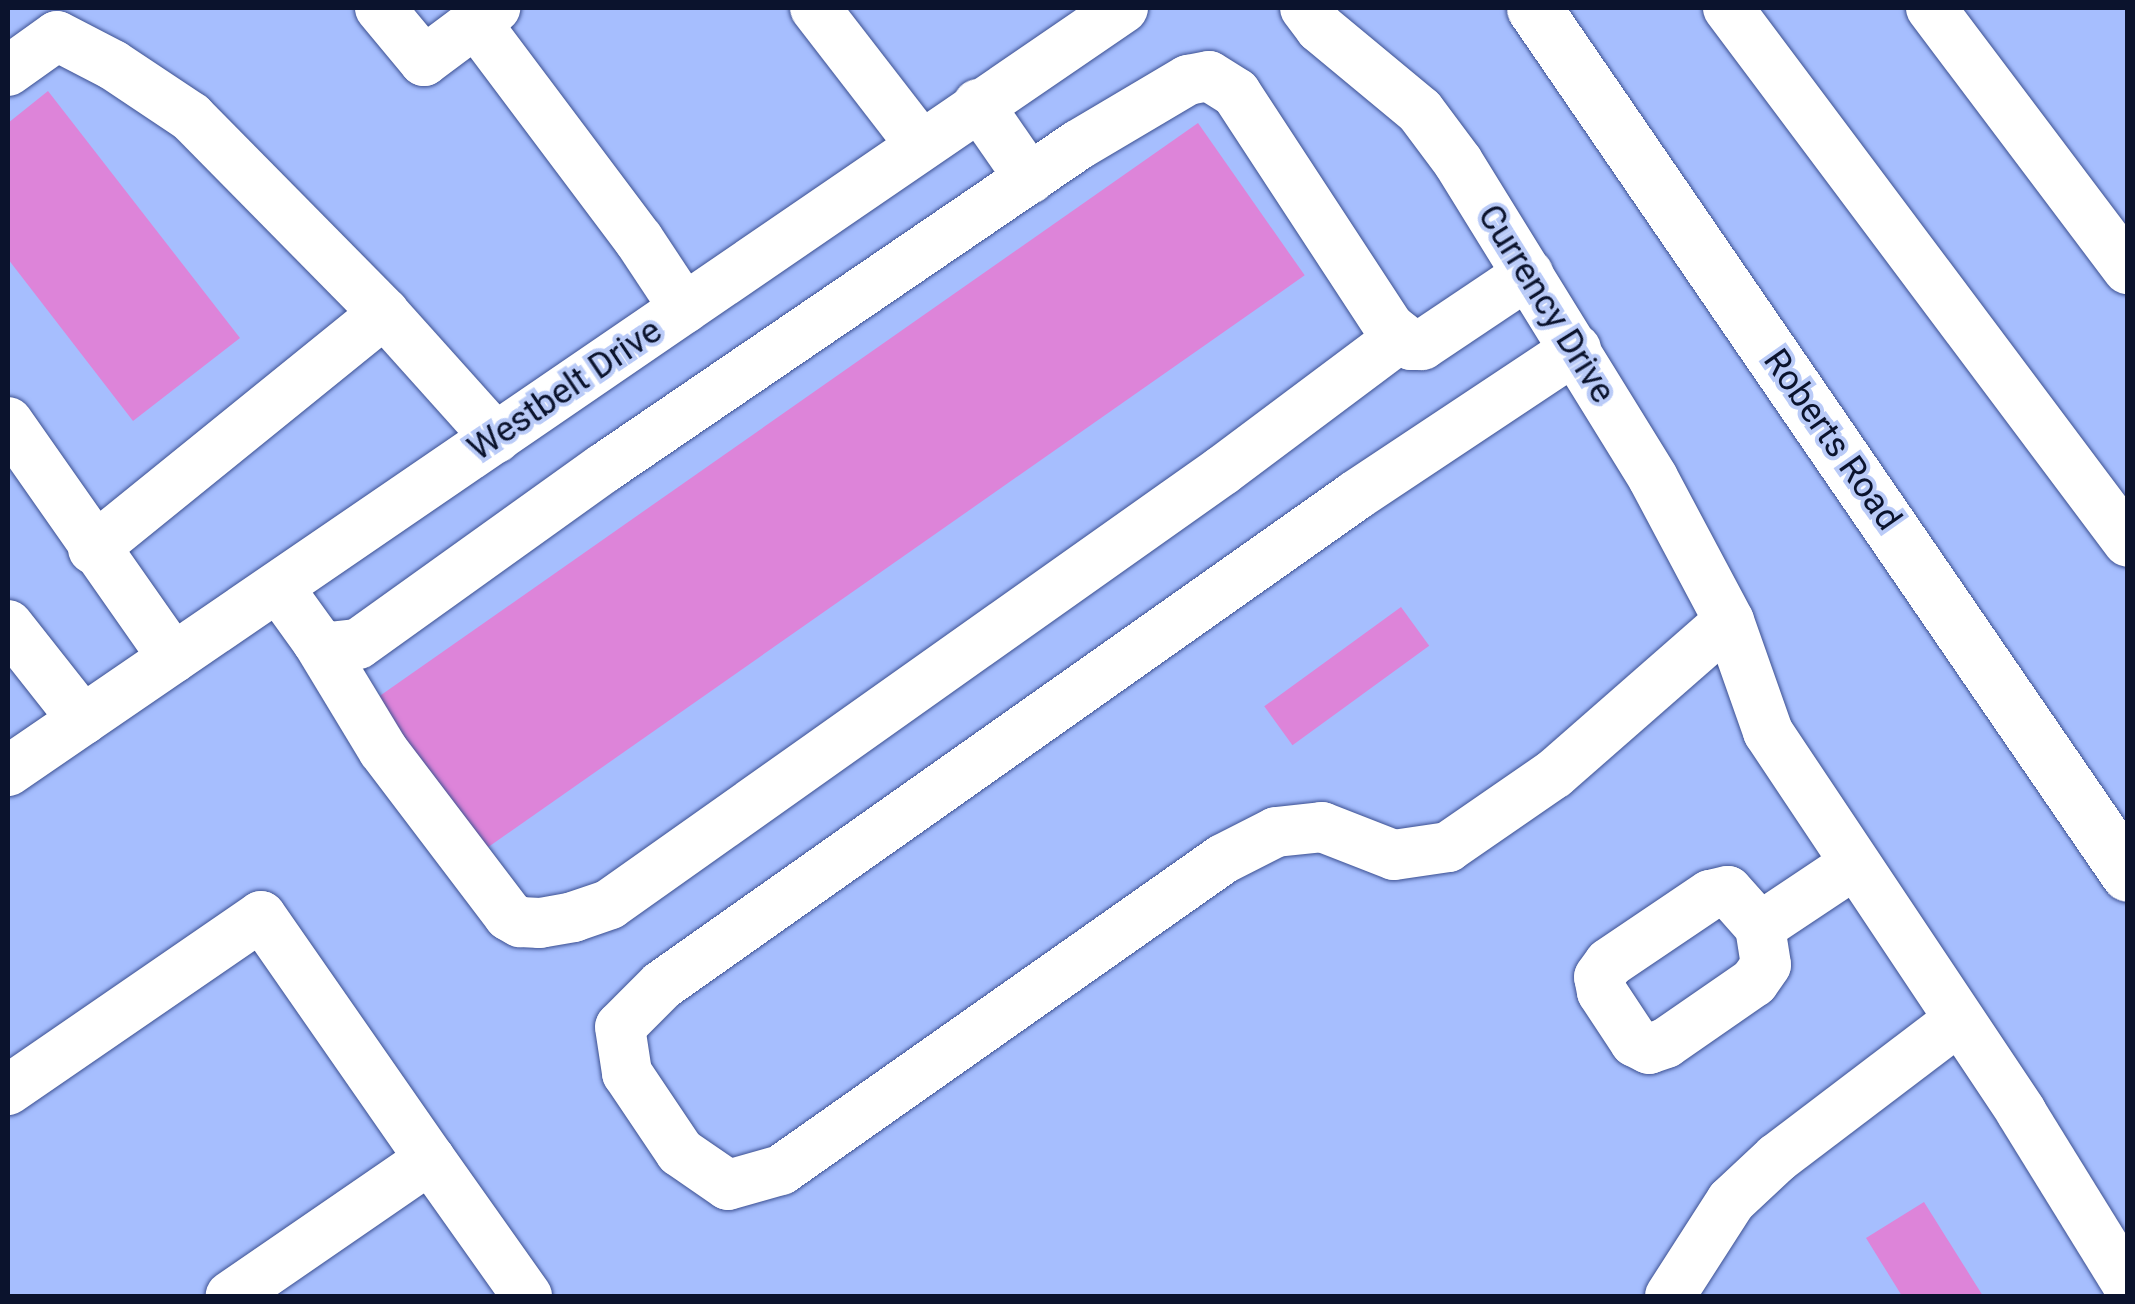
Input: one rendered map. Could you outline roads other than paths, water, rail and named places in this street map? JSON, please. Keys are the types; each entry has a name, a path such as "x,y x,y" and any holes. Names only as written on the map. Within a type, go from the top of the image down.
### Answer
{"main road":[{"name":"Roberts Road","path":"1534,8 2128,874"}],"street":[{"path":"380,8 424,61 485,15 684,308"},
{"path":"815,8 920,144"},
{"name":"Westbelt Drive","path":"8,771 1122,8"},
{"name":"Currency Drive","path":"1305,8 1320,28 1420,112 1528,274 1653,478 1732,630 1768,732 1959,1020 2128,1286"},
{"path":"1728,8 2128,542"},
{"path":"1931,8 2128,269"},
{"path":"8,71 45,22 191,117 384,313 496,438"},
{"path":"317,641 329,648 358,644 604,468 1030,179 1160,94 1188,80 1209,76 1236,93 1390,328 1411,345 1422,345 1528,274"},
{"path":"978,104 1030,179"},
{"path":"93,550 384,313"},
{"path":"278,587 317,641 382,750 509,916 520,922 540,923 573,917 610,904 1207,482 1401,337"},
{"path":"1576,349 1355,496 662,984 620,1027 626,1074 680,1152 728,1185 781,1170 1223,859 1276,832 1322,827 1394,855 1448,848 1554,774 1732,630"},
{"path":"8,422 93,550 174,658"},
{"path":"8,626 83,720"},
{"path":"1760,927 1853,865"},
{"path":"8,1090 261,916 527,1296"},
{"path":"1670,1296 1731,1201 1776,1158 1959,1020"},
{"path":"231,1296 430,1159"}]}
